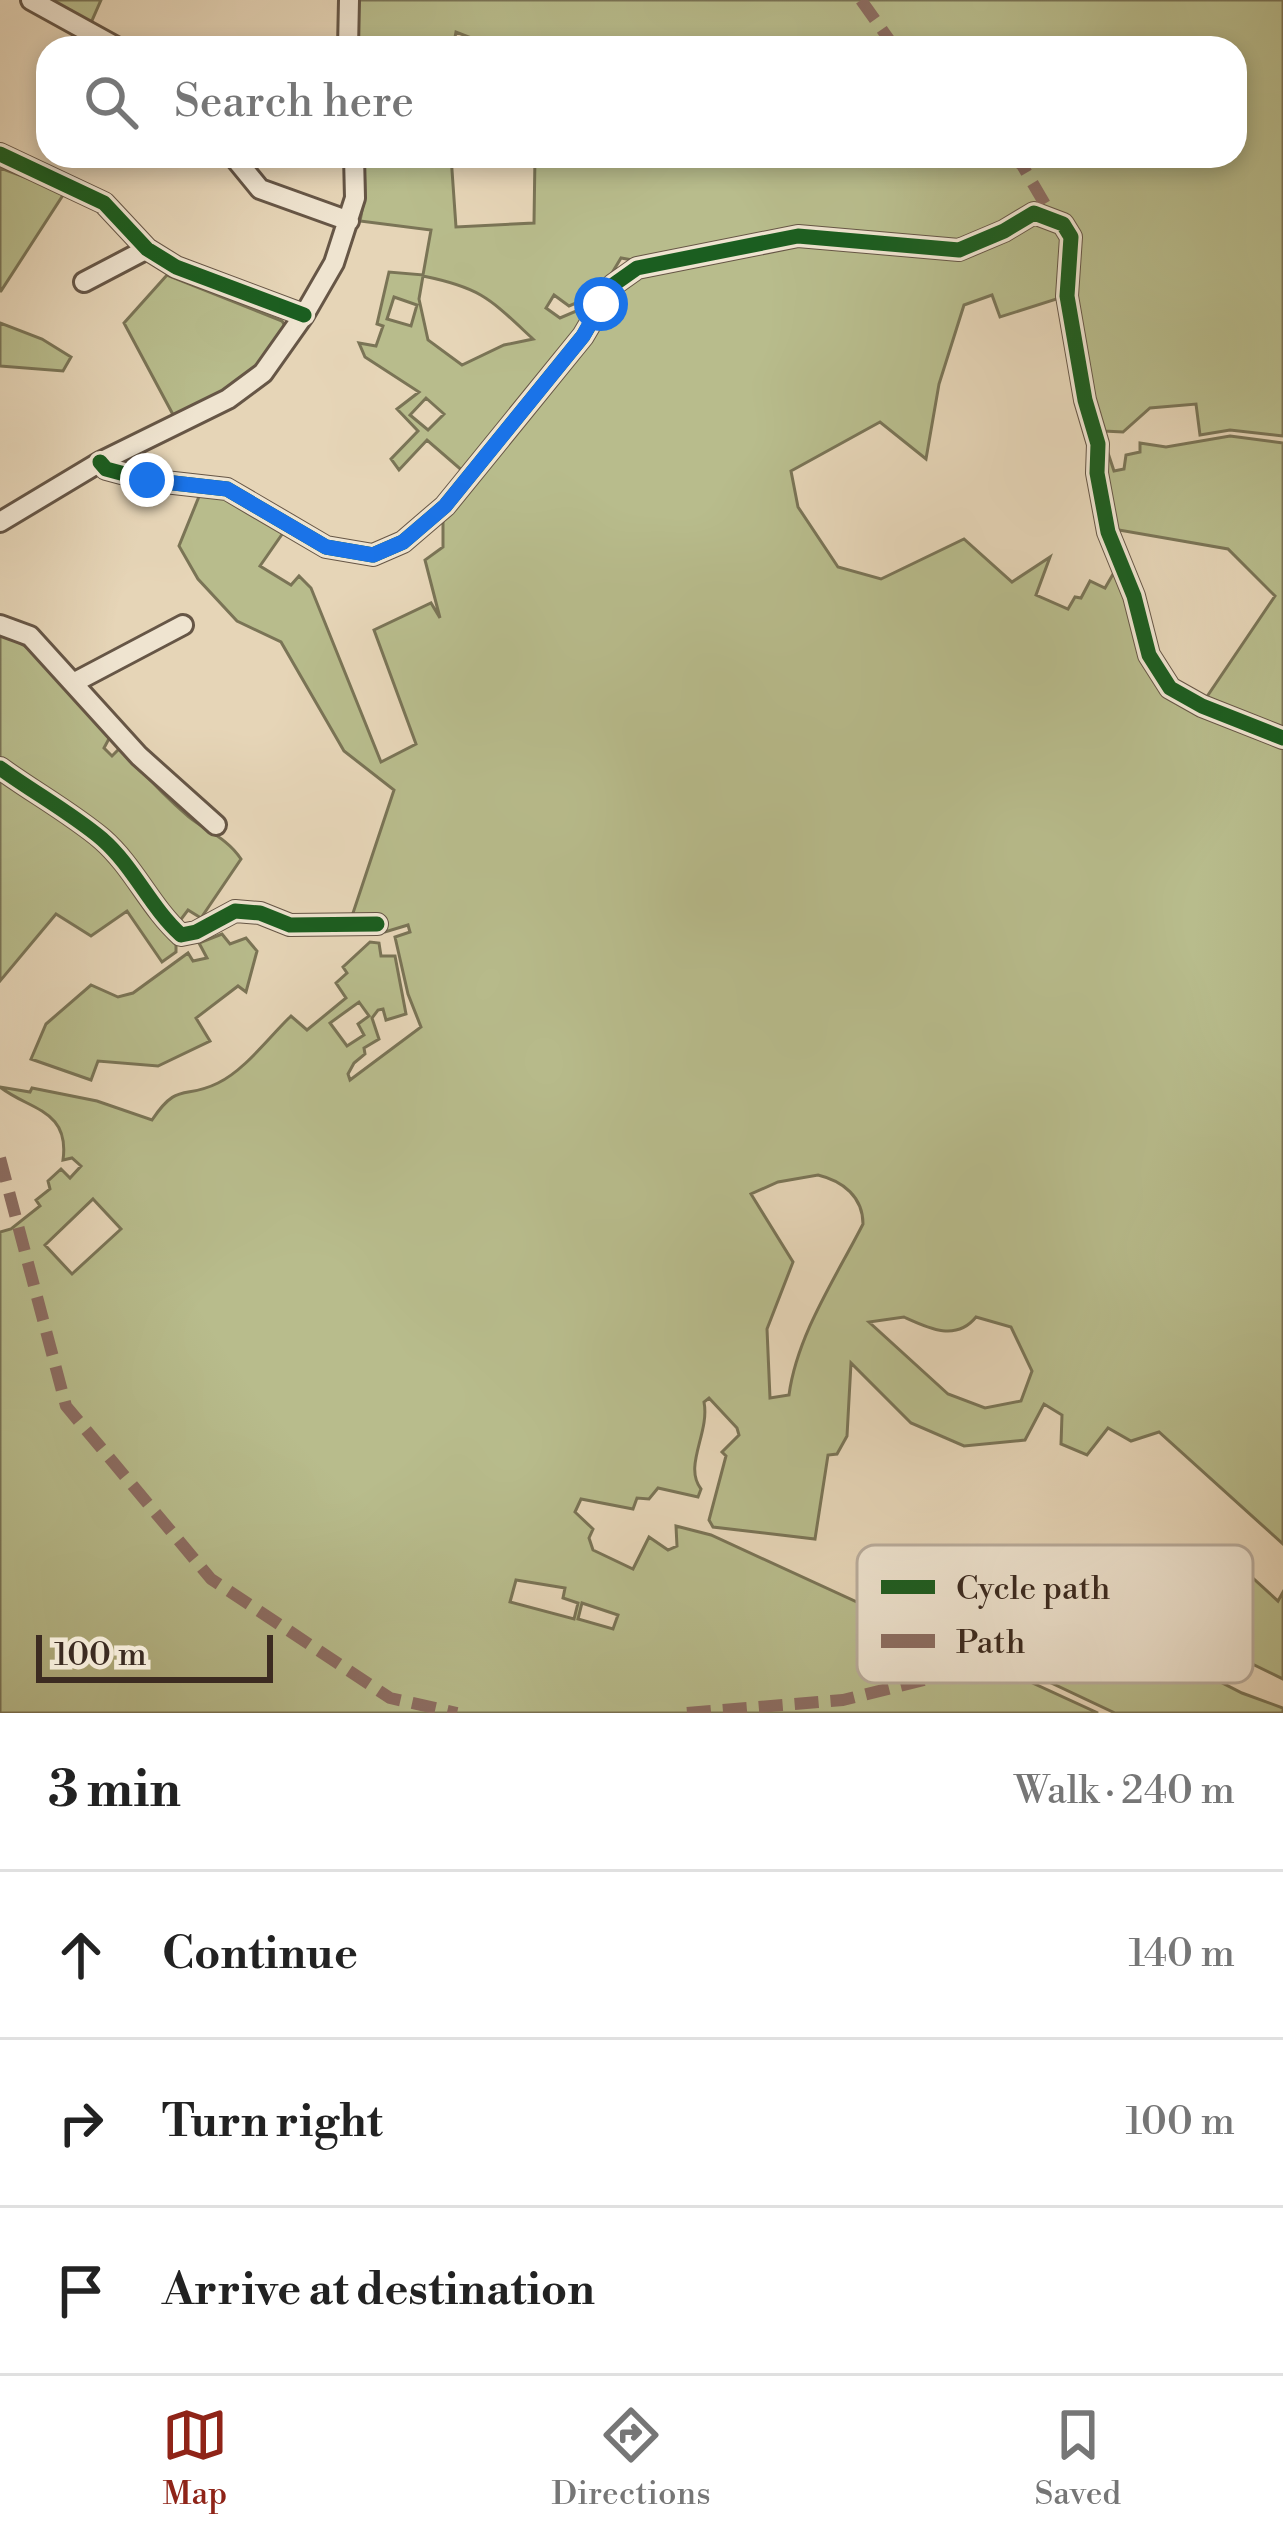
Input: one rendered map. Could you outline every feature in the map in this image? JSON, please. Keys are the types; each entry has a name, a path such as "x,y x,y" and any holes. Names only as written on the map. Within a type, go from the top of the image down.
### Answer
{"street":[{"path":"31,0 96,36"},
{"path":"348,36 349,0"},
{"path":"0,154 104,202 147,249 176,267 304,316"},
{"path":"243,168 260,189 349,221"},
{"path":"0,522 100,462 228,399 262,373 304,316 334,262 355,198 354,168"},
{"path":"100,462 106,469 147,480 227,489 326,547 373,555 403,542 445,506 583,336 613,285 637,268 798,236 959,250 1004,232 1034,213 1049,215 1071,237 1067,296 1085,400 1098,444 1097,473 1108,532 1134,596 1149,655 1170,688 1202,706 1283,737"},
{"path":"84,281 147,249"},
{"path":"0,625 30,636 139,756 216,825"},
{"path":"75,682 183,625"},
{"path":"0,767 101,839 181,935 235,911 260,913 290,926 377,924"}],"green space":[{"path":"36,0 101,0 90,25"},
{"path":"358,0 1283,0 1283,436 1230,430 1200,435 1196,404 1150,408 1123,432 1104,431 1083,361 1064,216 1044,208 972,243 847,236 638,261 621,258 600,293 569,306 554,295 546,308 560,318 595,303 564,352 522,397 465,473 427,440 399,470 391,459 418,431 397,409 419,392 365,357 359,343 376,346 389,272 423,275 431,230 360,221 364,168 452,168 456,227 534,223 535,168 1247,168 1247,36 466,36 456,32 455,36 358,36","holes":["423,276 472,291 533,339 504,345 462,365 428,340 419,299","394,297 417,305 411,326 387,319","426,398 444,414 428,430 410,415"]},
{"path":"0,168 65,192 1,291 0,291"},
{"path":"1039,217 1067,238 1063,297 1000,317 992,295 964,305 939,384 926,459 880,422 791,471 798,507 838,567 881,579 964,539 1012,582 1050,557 1036,595 1068,609 1090,581 1105,588 1116,569 1156,679 1283,741 1283,1544 1159,1432 1131,1441 1108,1428 1087,1455 1061,1444 1062,1415 1044,1404 1025,1440 964,1446 911,1423 851,1363 847,1436 837,1454 828,1455 815,1539 713,1527 709,1520 726,1456 722,1452 739,1435 709,1398 704,1402 696,1460 698,1497 658,1488 649,1499 637,1498 633,1509 581,1499 575,1512 593,1529 589,1538 593,1550 633,1569 649,1537 668,1550 677,1546 676,1526 711,1535 857,1602 857,1683 1033,1683 1098,1713 0,1713 0,1232 40,1206 36,1200 50,1189 48,1181 61,1169 70,1178 81,1166 72,1158 63,1160 60,1130 54,1121 0,1087 97,1101 152,1120 168,1100 218,1083 238,1070 291,1016 307,1030 346,998 336,983 347,973 343,967 370,942 379,943 381,956 395,956 406,1014 386,1020 383,1009 378,1010 372,1018 379,1039 364,1048 365,1054 348,1074 350,1080 421,1027 395,937 410,932 408,925 385,932 349,925 394,790 344,751 281,642 237,621 198,579 179,546 200,494 219,493 285,530 260,566 291,585 299,576 311,588 381,762 416,744 374,630 431,603 440,618 425,560 443,547 443,521 607,302 638,276 800,239 964,254","holes":["359,1002 369,1016 358,1024 364,1035 347,1046 330,1023","818,1175 836,1181 859,1206 863,1224 809,1329 789,1395 770,1398 767,1329 793,1262 751,1194 778,1182","93,1199 121,1229 72,1274 45,1245","904,1317 951,1331 976,1317 1011,1327 1032,1371 1021,1401 985,1408 948,1394 869,1322","516,1580 565,1588 563,1598 578,1603 574,1619 510,1602","582,1603 618,1615 613,1629 578,1619"]},
{"path":"167,275 282,321 287,329 250,375 177,422 124,323"},
{"path":"0,323 42,339 71,357 63,371 0,366"},
{"path":"1230,436 1283,443 1283,732 1204,701 1275,596 1228,549 1113,529 1104,468 1107,450 1114,471 1124,469 1126,455 1140,452 1140,443 1166,447"},
{"path":"0,636 30,649 60,676 111,735 104,748 112,756 121,747 171,801 241,859 201,918 188,910 173,930 134,870 0,768"},
{"path":"0,777 105,849 176,945 176,952 162,962 127,911 91,936 56,914 0,981"},
{"path":"222,934 230,944 246,938 257,951 246,992 238,986 196,1018 210,1041 158,1066 98,1061 91,1080 31,1059 46,1024 91,985 118,997 133,993 188,953 193,961 207,958 199,943"},
{"path":"1253,1578 1278,1601 1283,1592 1283,1679 1253,1664"},
{"path":"1051,1683 1223,1683 1283,1708 1283,1713 1115,1713"}],"marked path":[{"path":"861,0 886,36"},
{"path":"1024,168 1053,218"},
{"path":"0,1158 66,1406 211,1579 390,1698 457,1713"},
{"path":"687,1713 843,1700 911,1683"}],"cycle path":[{"path":"0,154 104,203 147,249 176,267 304,315"},
{"path":"100,462 106,469 147,480 227,489 326,547 373,555 403,542 445,506 583,336 613,285 637,268 798,236 959,250 1034,213 1063,224 1071,237 1067,296 1085,400 1098,444 1097,473 1108,532 1134,596 1149,655 1170,688 1283,738"},
{"path":"0,768 102,839 181,935 235,911 260,913 290,925 377,924"}],"route":[{"path":"147,480 227,489 326,547 373,555 403,542 445,506 583,336 601,304"}]}
